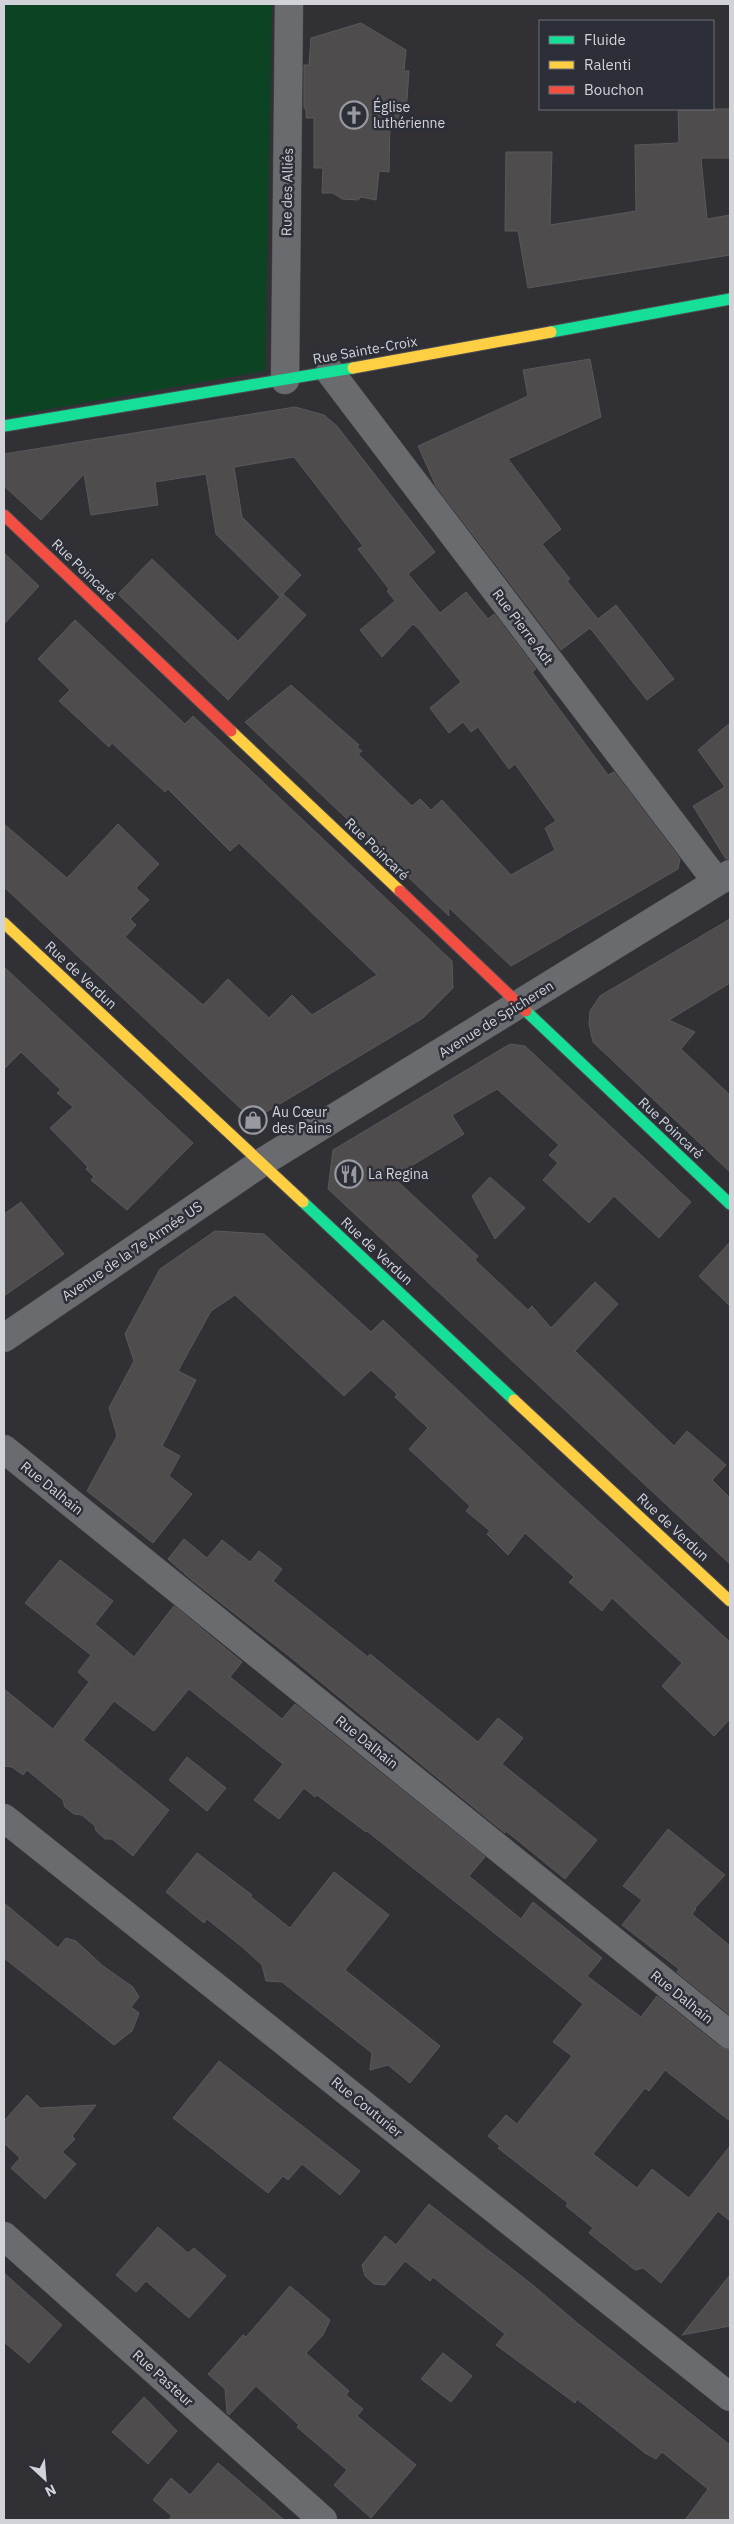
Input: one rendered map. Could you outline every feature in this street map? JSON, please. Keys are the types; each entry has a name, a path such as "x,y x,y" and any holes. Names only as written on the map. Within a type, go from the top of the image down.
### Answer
{"main road":[{"name":"Rue Sainte-Croix","path":"4,426 285,380 730,299"},
{"name":"Rue Poincaré","path":"4,515 518,1005 730,1204"},
{"name":"Rue de Verdun","path":"4,923 730,1601"}],"street":[{"name":"Rue des Alliés","path":"285,380 289,4"},
{"name":"Rue Pierre Adt","path":"330,372 724,878"},
{"name":"Avenue de Spicheren","path":"261,1163 724,878"},
{"name":"Avenue de la 7e Armée US","path":"4,1338 261,1163"},
{"name":"Rue Dalhain","path":"4,1449 730,2035"},
{"name":"Rue Couturier","path":"4,1818 730,2397"},
{"name":"Rue Pasteur","path":"4,2236 323,2520"}],"green space":[{"path":"4,4 272,4 265,371 4,417"}],"building":[{"name":"Église luthérienne","path":"361,23 406,50 404,71 409,71 406,113 402,113 401,122 390,122 389,172 379,171 376,200 361,197 358,200 342,199 333,193 322,193 323,168 314,168 314,118 306,118 306,109 304,108 304,65 309,65 311,38"},
{"path":"730,109 730,158 701,158 707,219 730,215 730,255 528,288 518,231 505,231 506,152 552,152 550,225 636,211 635,145 679,143 678,110"},
{"path":"590,359 601,417 508,459 561,529 542,544 570,579 567,581 598,619 616,605 674,679 647,700 590,628 561,650 436,486 418,446 528,396 523,370"},
{"path":"295,407 324,415 337,426 435,552 408,574 440,613 466,592 488,619 494,614 536,669 532,672 608,775 614,772 680,859 678,869 511,966 448,907 449,916 245,722 291,685 359,745 357,747 362,751 358,754 412,806 420,799 431,810 442,800 511,875 555,850 545,828 556,821 515,764 509,769 478,727 471,732 463,722 449,733 430,708 461,682 419,629 413,624 382,657 360,630 395,601 387,591 389,589 358,549 363,546 294,457 234,467 242,517 301,575 280,597 216,534 206,474 155,482 158,505 91,515 84,474 41,520 4,486 4,454"},
{"path":"4,553 39,586 4,624"},
{"path":"152,559 238,641 283,594 306,615 228,700 118,594"},
{"path":"75,620 185,724 193,716 452,961 453,988 423,1018 253,1120 4,887 4,824 67,878 118,824 159,864 136,888 149,900 130,919 136,925 125,937 203,1005 228,979 269,1018 292,995 312,1015 377,975 239,843 230,851 168,789 165,792 112,743 109,747 59,701 70,690 38,659"},
{"path":"730,723 730,858 726,859 693,806 725,787 698,750"},
{"path":"730,919 730,983 669,1020 695,1032 681,1049 730,1095 730,1172 593,1042 589,1024 590,1011 600,996"},
{"path":"4,967 193,1143 127,1210 91,1180 94,1177 86,1169 88,1167 50,1128 73,1107 57,1093 61,1090 21,1052 4,1069"},
{"path":"510,1044 525,1046 691,1202 659,1238 614,1196 589,1223 543,1180 558,1163 549,1155 559,1145 497,1089 452,1115 464,1134 393,1177 478,1256 475,1260 528,1310 532,1306 551,1328 595,1282 618,1304 575,1351 674,1446 687,1431 726,1465 712,1480 730,1498 730,1564 328,1189 333,1150"},
{"path":"490,1177 525,1208 495,1239 472,1196"},
{"path":"21,1202 64,1254 4,1296 4,1214"},
{"path":"215,1231 264,1234 371,1332 383,1320 730,1642 730,1719 714,1736 662,1686 682,1663 612,1598 602,1611 569,1582 574,1577 525,1533 508,1555 487,1534 490,1531 466,1511 470,1506 409,1449 428,1428 395,1397 397,1394 371,1370 344,1396 235,1295 211,1311 178,1371 196,1380 162,1446 180,1456 169,1476 192,1494 153,1543 87,1491 117,1436 109,1408 134,1361 125,1334 160,1269"},
{"path":"730,1242 730,1306 699,1276"},
{"path":"184,1539 207,1558 222,1540 250,1562 259,1551 282,1569 273,1581 368,1657 370,1654 478,1742 498,1718 523,1738 502,1764 597,1840 565,1879 506,1831 505,1833 168,1559"},
{"path":"60,1560 113,1601 95,1624 134,1657 174,1606 242,1662 230,1677 282,1719 295,1704 485,1857 469,1876 521,1919 533,1902 602,1958 587,1976 641,2017 657,1996 720,2047 730,2050 730,2121 665,2070 649,2091 645,2088 593,2154 637,2188 652,2169 689,2198 730,2146 730,2221 718,2211 661,2283 643,2268 635,2270 589,2233 593,2228 566,2206 568,2203 498,2148 500,2146 488,2136 506,2115 517,2124 572,2056 553,2042 583,2004 367,1831 317,1795 315,1797 304,1788 279,1819 254,1800 283,1764 189,1689 154,1731 114,1701 83,1740 169,1810 133,1856 112,1839 105,1839 96,1831 95,1826 82,1815 74,1814 65,1807 63,1800 27,1770 23,1775 12,1767 4,1766 4,1689 53,1729 89,1682 78,1672 91,1655 25,1603"},
{"path":"187,1757 226,1788 207,1811 169,1780"},
{"path":"668,1829 725,1875 695,1908 692,1914 730,1946 730,2015 677,1972 679,1969 622,1925 642,1900 623,1886"},
{"path":"197,1853 252,1895 251,1897 290,1928 334,1872 389,1915 345,1970 440,2046 410,2083 388,2065 370,2070 372,2053 282,1982 266,1981 262,1965 241,1946 207,1919 204,1923 166,1892"},
{"path":"4,1903 58,1948 66,1938 76,1941 103,1966 133,1987 139,1997 131,2007 139,2013 132,2031 114,2045 4,1958"},
{"path":"219,2061 360,2171 340,2195 302,2164 288,2180 283,2176 268,2193 173,2118"},
{"path":"27,2095 40,2108 96,2105 72,2136 75,2139 62,2152 76,2164 45,2199 11,2168 20,2158 4,2143 4,2121"},
{"path":"429,2204 534,2286 730,2445 730,2520 685,2520 708,2489 662,2452 656,2459 645,2453 577,2399 575,2403 496,2345 505,2334 433,2277 430,2281 405,2261 385,2285 374,2284 365,2276 362,2265 385,2236 396,2245"},
{"path":"158,2227 188,2253 194,2248 226,2276 189,2318 146,2281 136,2292 116,2275"},
{"path":"4,2273 62,2325 29,2363 4,2342"},
{"path":"730,2275 730,2326 682,2335"},
{"path":"290,2286 330,2320 323,2335 306,2353 349,2391 346,2395 363,2409 357,2416 416,2465 371,2518 334,2485 347,2470 297,2427 299,2425 256,2386 229,2415 227,2413 225,2389 208,2374 243,2335 246,2337"},
{"path":"443,2353 472,2376 451,2402 421,2379"},
{"path":"144,2397 177,2431 148,2464 112,2432"},
{"path":"218,2463 284,2520 168,2520 172,2516 153,2500 171,2478 190,2495"}],"traffic: fast":[{"path":"551,332 730,299"},
{"path":"4,426 353,368"},
{"path":"526,1011 730,1204"},
{"path":"303,1202 514,1400"}],"traffic: slow":[{"path":"353,368 551,332"},
{"path":"231,731 400,891"},
{"path":"4,923 303,1202"},
{"path":"514,1400 730,1601"}],"traffic: jam":[{"path":"4,515 231,731"},
{"path":"400,891 526,1011"}],"place":[{"name":"Église luthérienne","path":"354,115"},
{"name":"Au Cœur des Pains","path":"253,1120"},
{"name":"La Regina","path":"349,1174"}]}
